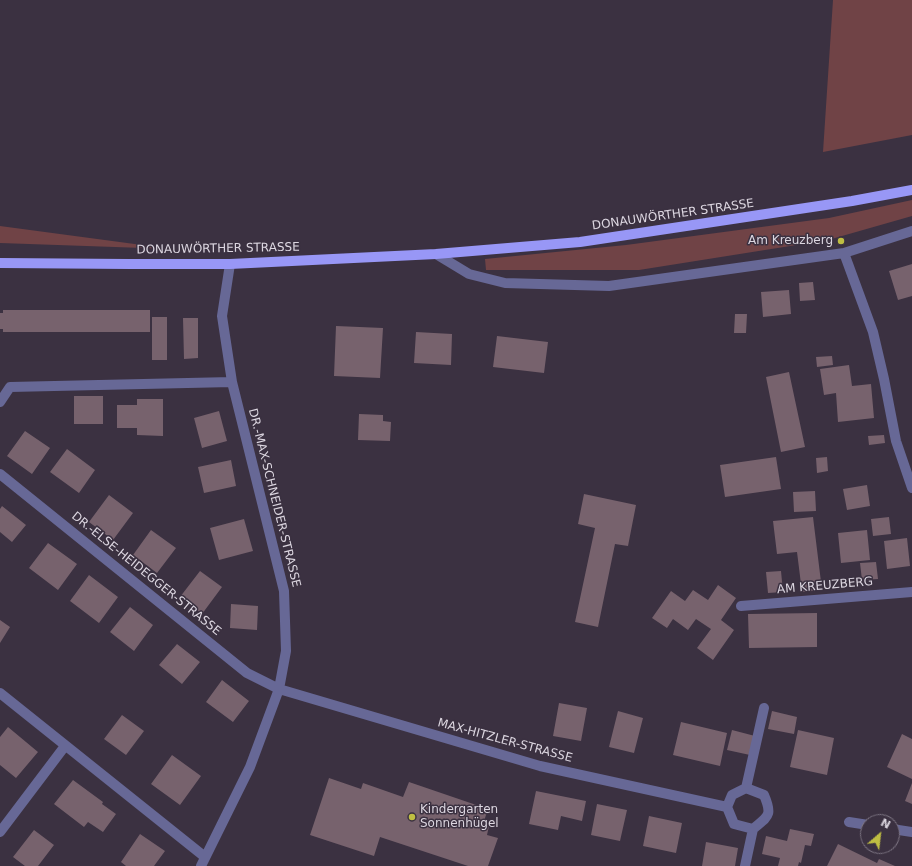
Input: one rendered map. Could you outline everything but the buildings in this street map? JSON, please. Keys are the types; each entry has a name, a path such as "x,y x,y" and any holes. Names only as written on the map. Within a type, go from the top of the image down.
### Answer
{"main road":[{"name":"DONAUWÖRTHER STRASSE","path":"0,263 230,264 436,254 580,242 852,201 912,190"}],"street":[{"path":"436,254 469,274 505,283 609,286 844,253 912,231"},
{"path":"844,253 872,332 884,379 896,441 912,488"},
{"name":"DR.-MAX-SCHNEIDER-STRASSE","path":"203,862 250,768 279,689 286,651 284,591 232,382 222,316 230,264"},
{"path":"0,402 10,387 232,382"},
{"name":"DR.-ELSE-HEIDEGGER-STRASSE","path":"0,474 247,673 279,689"},
{"name":"AM KREUZBERG","path":"741,606 912,592"},
{"name":"MAX-HITZLER-STRASSE","path":"279,689 540,766 727,807"},
{"path":"0,693 203,862"},
{"path":"746,788 764,708"},
{"path":"0,832 65,746"},
{"path":"745,866 753,829 767,816 769,807 764,795 746,788 732,795 727,807 734,824 753,829"},
{"path":"849,822 860,824"},
{"path":"900,830 912,832"}],"shaded area":[{"path":"833,0 912,0 912,135 823,152"},
{"path":"912,200 912,216 828,240 639,270 486,270 485,259 626,245 829,218"},
{"path":"0,226 172,249 0,243"}],"place":[{"name":"Am Kreuzberg","path":"841,241"},
{"name":"Kindergarten Sonnenhügel","path":"412,817"}]}
